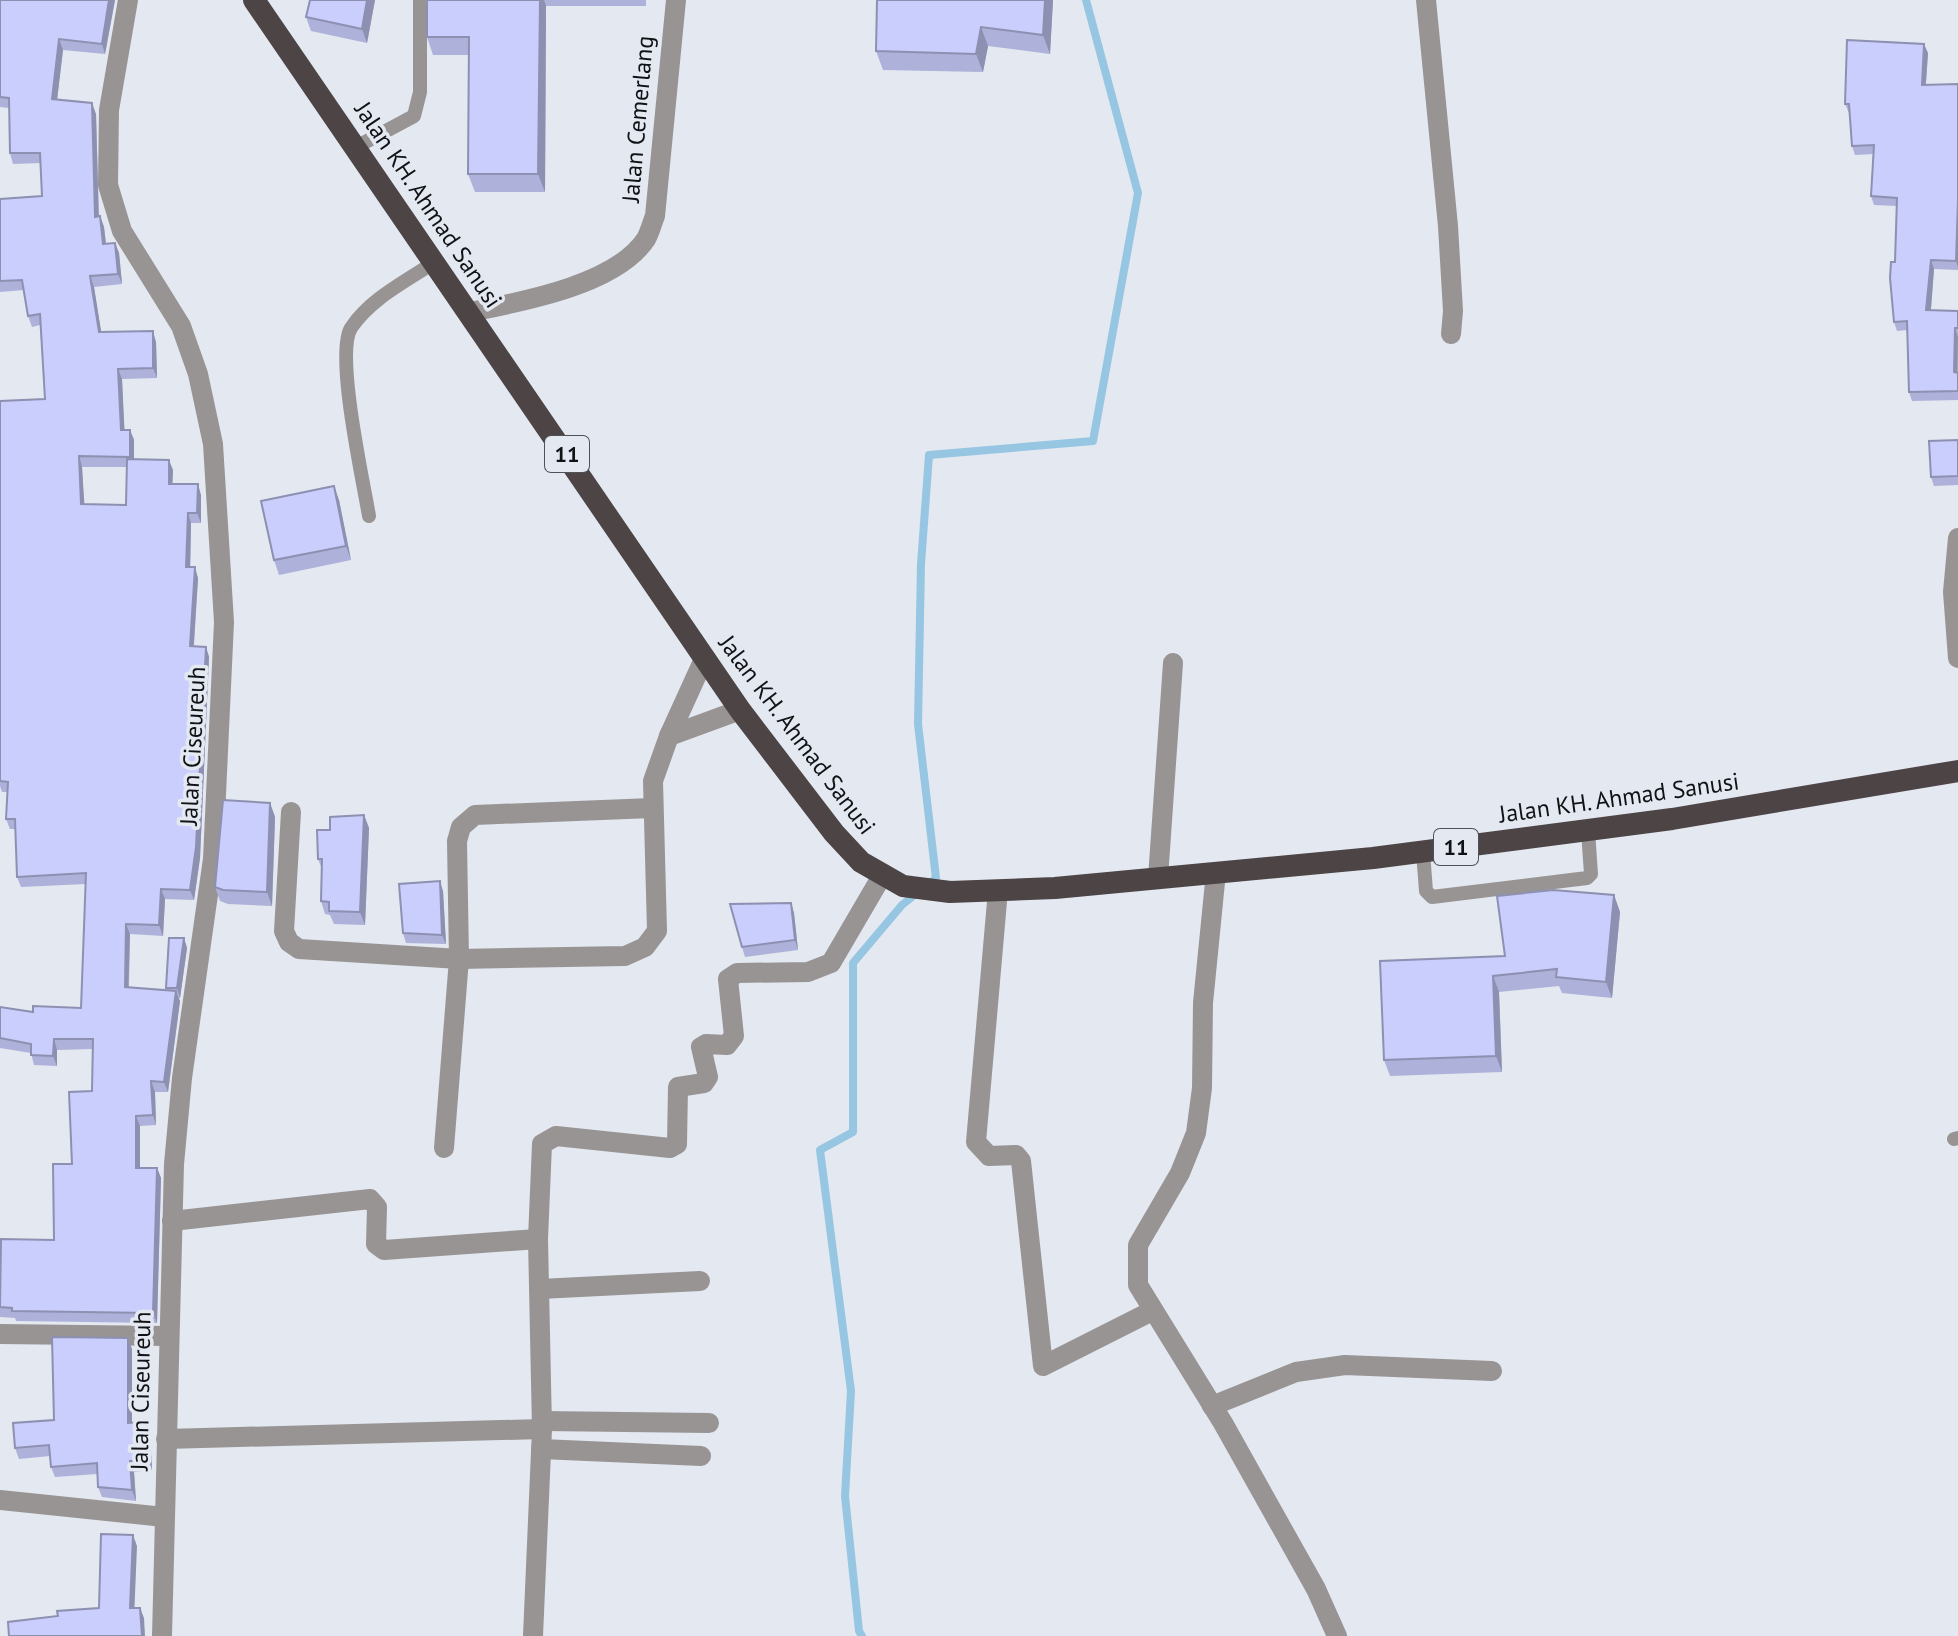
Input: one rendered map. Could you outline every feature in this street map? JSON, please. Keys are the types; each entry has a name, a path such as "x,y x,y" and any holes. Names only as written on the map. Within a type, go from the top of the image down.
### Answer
{"highway":[{"name":"Jalan KH. Ahmad Sanusi","path":"254,0 358,146 433,263 470,312 740,710 834,833 861,862 903,886 950,892 998,890 1423,852 1588,831 1958,771"}],"street":[{"name":"Jalan Ciseureuh","path":"128,0 109,110 108,185 122,231 176,316 198,374 213,444 224,622 213,859 182,1078 172,1221 162,1636"},
{"name":"Jalan Cemerlang","path":"470,312 521,302 598,276 626,259 646,239 655,216 676,0"},
{"path":"1426,0 1448,226 1453,311 1451,334"},
{"path":"1958,538 1953,592 1958,658"},
{"path":"291,812 284,931 289,942 299,949 459,959 625,956 645,947 657,931 653,781 669,736 705,657"},
{"path":"1158,878 1173,663"},
{"path":"669,736 740,710"},
{"path":"444,1148 459,959 457,841 461,827 475,815 652,808"},
{"path":"1216,872 1196,1133 1180,1173 1138,1245 1138,1285 1212,1406 1316,1589 1337,1636"},
{"path":"533,1636 542,1433 538,1239 542,1144 556,1136 670,1148 677,1144 678,1087 682,1084 698,1086 708,1077 701,1047 732,1041 728,979 737,973 808,972 831,963 883,874"},
{"path":"998,890 976,1142 989,1156 1016,1155 1021,1161 1043,1366 1152,1311"},
{"path":"172,1221 370,1199 377,1207 376,1244 384,1250 538,1239"},
{"path":"540,1289 700,1281"},
{"path":"0,1334 168,1336"},
{"path":"1212,1406 1296,1372 1345,1365 1492,1371"},
{"path":"166,1439 542,1433 709,1423"},
{"path":"542,1433 701,1456"},
{"path":"0,1500 164,1517"}],"lane":[{"path":"358,146 414,116 420,92 420,0"},
{"path":"369,516 344,357 350,330 373,303 433,263"},
{"path":"1423,852 1426,891 1432,897 1587,878 1591,874 1588,831"}],"building":[{"path":"0,0 109,0 102,44 59,39 52,99 92,103 95,217 100,216 103,244 115,243 118,274 90,276 99,332 153,331 153,368 118,369 121,430 130,430 130,457 79,456 81,504 126,505 127,459 169,460 169,484 198,484 197,513 188,513 186,567 195,567 190,646 206,647 196,847 190,890 161,889 159,925 126,924 125,987 176,991 164,1082 151,1081 153,1115 136,1116 136,1168 157,1168 153,1313 12,1311 12,1308 0,1307 1,1239 54,1240 53,1164 72,1164 69,1092 92,1091 93,1039 54,1039 53,1056 31,1055 31,1044 0,1038 0,1007 33,1012 33,1006 81,1008 86,873 17,877 15,819 6,819 8,782 0,781 0,401 45,399 40,314 28,316 22,280 0,281 0,199 42,196 40,153 10,153 9,98 0,97"},
{"path":"310,0 367,0 362,29 306,17"},
{"path":"427,0 540,0 538,174 468,174 469,37 427,37"},
{"path":"877,0 1045,0 1043,35 981,27 976,54 876,51"},
{"path":"1847,40 1924,44 1922,85 1958,84 1956,261 1931,260 1926,310 1958,311 1954,372 1958,373 1958,391 1909,392 1907,321 1894,322 1890,278 1891,262 1895,262 1897,198 1871,196 1874,145 1852,146 1849,104 1845,104"},
{"path":"1958,440 1958,476 1931,477 1929,441"},
{"path":"334,486 346,546 274,560 261,501"},
{"path":"223,800 270,803 267,892 215,887"},
{"path":"364,815 360,912 329,911 329,902 321,901 322,859 318,859 317,830 330,830 330,817"},
{"path":"440,881 442,935 403,933 399,884"},
{"path":"1553,890 1614,895 1606,982 1556,977 1557,969 1493,976 1496,1056 1384,1060 1380,961 1505,956 1497,896"},
{"path":"791,903 795,940 742,947 730,904"},
{"path":"169,938 184,938 177,988 166,988"},
{"path":"52,1337 128,1338 128,1423 146,1422 149,1460 130,1461 132,1490 98,1487 97,1463 51,1467 49,1445 15,1448 13,1423 54,1420"},
{"path":"101,1534 133,1535 130,1608 140,1608 142,1636 9,1636 8,1622 58,1616 57,1611 99,1608"}],"waterway":[{"path":"928,885 936,878 918,724 921,564 929,455 1093,441 1138,193 1086,0"},
{"path":"862,1636 845,1496 851,1391 820,1150 853,1132 853,963 902,905 917,893"}]}
